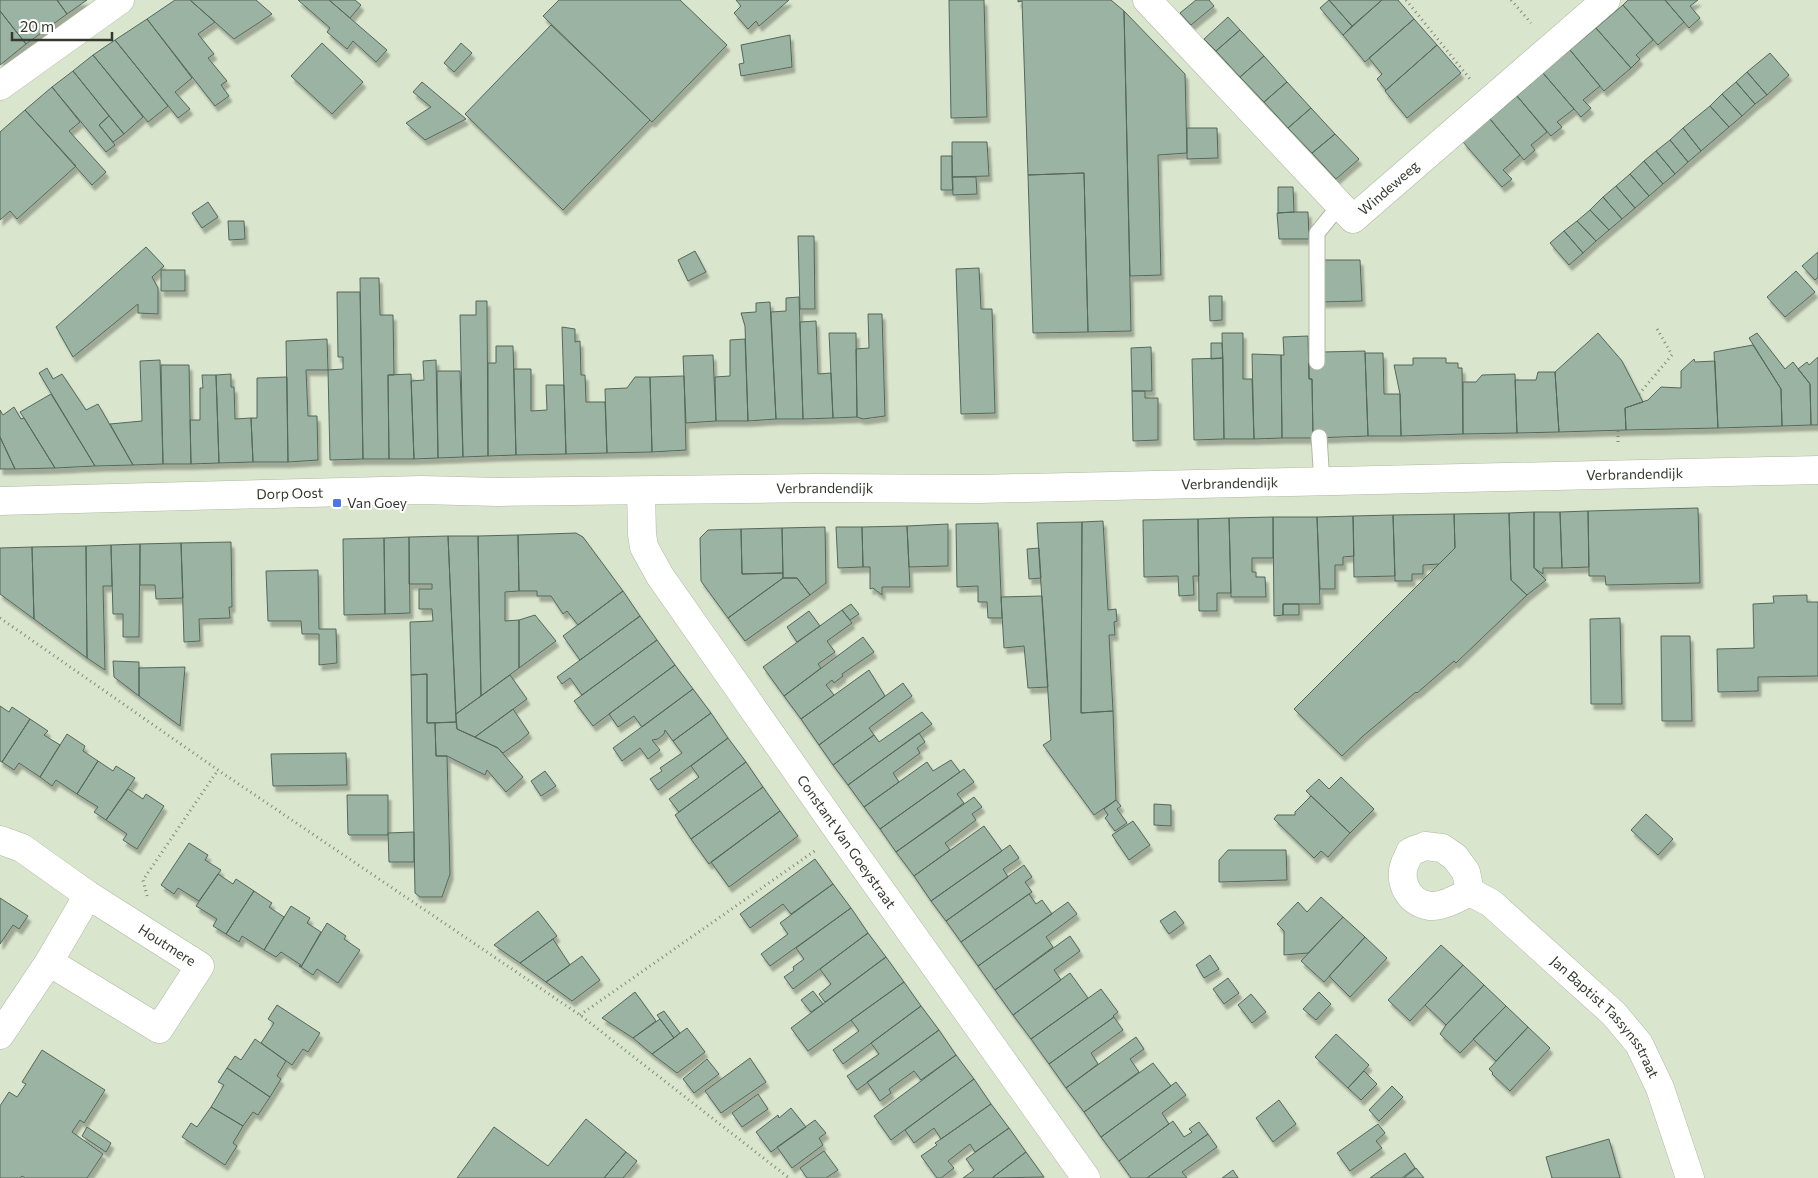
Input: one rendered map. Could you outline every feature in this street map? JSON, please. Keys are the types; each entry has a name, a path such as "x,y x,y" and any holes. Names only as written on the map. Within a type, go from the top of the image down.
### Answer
{"street":[{"path":"0,86 120,0"},
{"name":"Windeweeg","path":"1147,0 1353,219 1606,0"},
{"name":"Verbrandendijk","path":"641,490 806,488 979,489 1818,470"},
{"name":"Dorp Oost","path":"0,501 422,490 498,492 641,490"},
{"name":"Constant Van Goeystraat","path":"641,490 644,547 660,576 840,833 1086,1178"},
{"name":"Houtmere","path":"0,840 22,848 88,895 200,966 159,1029 49,962"},
{"name":"Jan Baptist Tassynsstraat","path":"1470,892 1491,903 1614,1014 1639,1044 1660,1088 1690,1178"},
{"path":"0,1035 49,962 88,895"}],"lane":[{"path":"1318,362 1317,233 1340,205"},
{"path":"1319,437 1322,482"}],"path":[{"path":"1406,0 1489,102"},
{"path":"1639,394 1672,355 1656,327"},
{"path":"0,618 218,770 580,1015 789,1178"},
{"path":"130,921 148,897 143,880 218,770"},
{"path":"580,1015 840,833"}],"building":[{"path":"0,0 57,0 67,14 26,44 0,11"},
{"path":"57,0 87,0 67,14"},
{"path":"175,0 190,0 215,22 198,34 214,54 208,58 227,81 221,85 229,96 215,106 147,19"},
{"path":"190,0 256,0 272,14 234,39"},
{"path":"298,0 329,0 387,50 376,62 353,41 347,49 327,32 330,28"},
{"path":"329,0 355,0 361,5 350,18"},
{"path":"559,0 680,0 727,45 652,122 543,16"},
{"path":"736,0 789,0 759,26 756,21 748,29 734,13 741,6"},
{"path":"949,0 984,0 987,117 951,118"},
{"path":"1018,0 1111,0 1124,11 1131,331 1088,332 1084,173 1028,175 1022,1 1018,2"},
{"path":"1196,0 1209,0 1214,6 1191,25 1180,13"},
{"path":"1329,0 1382,0 1352,26"},
{"path":"1329,0 1352,26 1343,35 1320,8"},
{"path":"1382,0 1398,0 1414,19 1365,62 1343,35"},
{"path":"1628,0 1665,0 1684,22 1658,45 1623,5"},
{"path":"1665,0 1698,0 1690,6 1700,18 1689,28"},
{"path":"1623,5 1653,40 1636,55 1640,59 1631,68 1596,28"},
{"path":"0,11 26,44 0,65"},
{"path":"1124,11 1185,74 1187,153 1158,155 1161,275 1130,276"},
{"path":"1228,17 1240,30 1216,51 1204,39"},
{"path":"147,19 192,78 175,92 190,109 178,118 115,40"},
{"path":"1414,19 1437,45 1386,90 1377,79 1382,74 1369,58"},
{"path":"551,25 650,120 563,210 465,114"},
{"path":"1596,28 1631,68 1604,91 1570,50"},
{"path":"1240,30 1264,56 1240,77 1216,51"},
{"path":"790,35 792,67 741,76 739,64 744,63 741,45"},
{"path":"115,40 168,106 148,122 93,55"},
{"path":"322,43 363,82 332,114 291,76"},
{"path":"461,43 472,53 454,72 444,63"},
{"path":"1437,45 1461,73 1407,118 1385,91"},
{"path":"1570,50 1600,86 1583,100 1591,108 1581,117 1543,73"},
{"path":"1770,53 1789,75 1767,95 1747,72"},
{"path":"93,55 143,117 124,134 73,71"},
{"path":"1264,56 1287,82 1264,102 1240,77"},
{"path":"73,71 109,116 99,125 115,145 106,152 52,87"},
{"path":"1747,72 1767,95 1755,104 1736,82"},
{"path":"1543,73 1574,109 1557,122 1562,127 1551,136 1517,96"},
{"path":"422,82 466,119 425,140 406,123 431,107 413,92"},
{"path":"1287,82 1311,108 1288,128 1264,102"},
{"path":"1736,82 1755,104 1742,116 1722,94"},
{"path":"52,87 80,122 69,131 106,172 92,185 25,110"},
{"path":"1722,94 1742,116 1729,127 1710,106"},
{"path":"1517,96 1547,132 1531,145 1535,150 1524,160 1490,119"},
{"path":"1710,106 1729,127 1701,151 1683,128"},
{"path":"1311,108 1335,134 1312,153 1288,128"},
{"path":"25,110 76,166 17,219 10,211 0,220 0,132"},
{"path":"109,116 124,134 113,142 99,125"},
{"path":"1490,119 1520,155 1503,170 1512,179 1502,187 1463,142"},
{"path":"1187,128 1217,128 1218,158 1187,159"},
{"path":"1683,128 1701,151 1688,162 1670,140"},
{"path":"1335,134 1359,159 1336,179 1312,153"},
{"path":"1670,140 1688,162 1675,174 1656,151"},
{"path":"952,142 987,142 989,176 952,177"},
{"path":"1656,151 1675,174 1663,184 1644,161"},
{"path":"941,156 952,156 953,190 941,190"},
{"path":"1644,161 1663,184 1649,196 1630,174"},
{"path":"1084,173 1088,332 1033,333 1028,175"},
{"path":"1630,174 1649,196 1635,208 1616,186"},
{"path":"952,177 976,177 977,194 953,195"},
{"path":"1616,186 1635,208 1622,219 1603,197"},
{"path":"1278,187 1293,187 1294,212 1278,213"},
{"path":"1603,197 1622,219 1609,230 1590,210"},
{"path":"208,202 218,217 202,228 192,213"},
{"path":"1590,210 1609,230 1596,241 1577,221"},
{"path":"1308,212 1309,239 1279,239 1277,213"},
{"path":"228,221 244,221 245,239 229,240"},
{"path":"1577,221 1596,241 1583,253 1564,231"},
{"path":"1564,231 1583,253 1569,265 1550,243"},
{"path":"798,236 814,236 815,309 800,309"},
{"path":"146,247 164,266 152,277 158,288 158,314 138,313 138,304 73,357 56,327"},
{"path":"695,251 706,272 688,281 678,260"},
{"path":"1818,252 1818,277 1815,280 1802,266"},
{"path":"1320,260 1360,260 1362,301 1322,302"},
{"path":"979,268 981,309 992,309 995,413 961,414 956,269"},
{"path":"161,270 185,270 185,291 161,291"},
{"path":"1796,271 1815,292 1785,317 1767,297"},
{"path":"360,278 379,278 380,315 393,315 394,375 388,375 389,459 363,459"},
{"path":"337,292 360,292 363,459 330,460 328,370 343,369 343,357 338,357"},
{"path":"1209,296 1222,296 1222,320 1210,321"},
{"path":"799,297 803,419 776,419 771,312 786,311 786,298"},
{"path":"476,301 487,301 488,456 463,457 460,315 476,315"},
{"path":"770,302 776,419 748,421 745,326 741,313 756,312 756,303"},
{"path":"868,314 882,314 885,416 863,419 857,417 856,349 869,348"},
{"path":"816,321 818,374 831,373 833,418 803,419 800,322"},
{"path":"562,327 575,329 575,342 580,341 581,375 585,375 586,402 605,402 607,453 566,454"},
{"path":"829,333 856,333 857,417 833,418"},
{"path":"1222,333 1243,333 1243,379 1252,379 1254,439 1224,439"},
{"path":"1598,333 1622,361 1643,402 1625,408 1626,430 1559,432 1555,372"},
{"path":"1757,333 1785,369 1793,362 1810,384 1811,425 1782,426 1781,389 1749,338"},
{"path":"1308,336 1309,379 1312,379 1313,438 1282,438 1281,355 1284,355 1283,337"},
{"path":"327,339 328,370 306,370 308,416 317,416 318,460 288,462 286,341"},
{"path":"745,339 748,421 716,421 715,377 730,376 730,340"},
{"path":"1211,343 1222,343 1223,358 1211,359"},
{"path":"1753,345 1781,389 1782,426 1718,428 1714,352"},
{"path":"496,346 513,346 516,455 488,456 488,363 496,363"},
{"path":"1151,347 1152,391 1132,391 1131,348"},
{"path":"1365,351 1368,436 1313,438 1312,379 1309,379 1309,362 1317,362 1323,352"},
{"path":"1365,353 1383,353 1384,394 1400,394 1401,436 1368,436"},
{"path":"1252,354 1281,355 1282,438 1254,439"},
{"path":"713,355 716,421 686,423 683,356"},
{"path":"1818,357 1818,425 1811,425 1810,384 1798,369 1807,362 1809,365"},
{"path":"1223,358 1224,439 1194,440 1192,359"},
{"path":"1413,358 1446,358 1446,363 1458,363 1458,368 1462,368 1463,434 1401,436 1400,394 1394,365 1413,365"},
{"path":"1694,359 1695,362 1715,361 1718,428 1626,430 1625,408 1648,400 1661,387 1681,388 1681,371"},
{"path":"160,360 163,464 133,465 110,424 142,421 140,361"},
{"path":"436,360 438,458 414,459 411,381 424,380 423,361"},
{"path":"161,365 189,365 191,464 163,464"},
{"path":"47,368 53,379 62,374 86,410 98,404 133,465 95,466 39,373"},
{"path":"514,369 531,369 531,411 547,410 546,385 564,385 566,454 516,455"},
{"path":"437,371 460,371 463,457 438,458"},
{"path":"1538,372 1555,372 1559,432 1517,433 1515,380 1536,380"},
{"path":"231,374 231,387 234,387 235,419 251,418 253,462 219,463 216,375"},
{"path":"411,374 414,459 389,459 388,375"},
{"path":"1515,374 1517,433 1463,434 1463,382 1476,382 1482,375"},
{"path":"202,375 216,375 219,463 191,464 190,420 200,420 200,388 203,388"},
{"path":"684,376 686,450 652,452 650,377"},
{"path":"287,377 288,462 253,462 251,418 257,418 257,378"},
{"path":"635,377 650,377 652,452 607,453 605,389 627,388"},
{"path":"1132,391 1145,391 1145,398 1158,398 1158,440 1133,441"},
{"path":"51,394 95,466 55,468 20,412"},
{"path":"14,407 21,419 24,418 55,468 15,469 0,437 0,410 3,415"},
{"path":"0,437 15,469 0,469"},
{"path":"1698,508 1700,583 1606,585 1605,576 1589,576 1588,511"},
{"path":"1588,511 1589,567 1562,568 1560,512"},
{"path":"1534,512 1534,568 1546,580 1527,595 1511,580 1509,513"},
{"path":"1534,512 1560,512 1562,568 1543,568 1543,574 1534,568"},
{"path":"1509,513 1511,580 1527,595 1456,663 1454,661 1416,692 1342,756 1294,709 1455,548 1454,514"},
{"path":"1454,514 1455,548 1439,564 1423,565 1423,574 1412,574 1412,581 1395,581 1393,515"},
{"path":"1393,515 1395,576 1354,577 1353,516"},
{"path":"1353,516 1354,556 1343,557 1343,565 1335,565 1335,589 1320,589 1317,517"},
{"path":"1273,517 1273,558 1252,558 1252,572 1256,572 1256,577 1265,577 1266,597 1231,597 1229,518"},
{"path":"1273,517 1317,517 1320,604 1283,604 1283,615 1274,616"},
{"path":"1229,518 1231,593 1217,593 1217,611 1199,611 1198,519"},
{"path":"1198,519 1199,576 1193,576 1194,595 1179,596 1178,576 1144,577 1143,520"},
{"path":"1103,521 1108,610 1116,609 1117,621 1114,622 1115,635 1109,635 1113,711 1081,713 1082,522"},
{"path":"1082,522 1081,713 1113,711 1116,800 1094,815 1043,745 1051,740 1037,523"},
{"path":"998,523 1002,618 988,618 987,602 978,602 978,586 957,587 956,524"},
{"path":"948,524 948,566 909,567 907,526"},
{"path":"907,526 910,587 882,587 882,595 873,588 870,589 870,567 863,567 862,527"},
{"path":"825,527 826,583 810,595 797,578 783,578 782,528"},
{"path":"836,527 862,527 863,567 838,568"},
{"path":"782,528 783,573 742,574 741,529"},
{"path":"741,529 742,574 783,573 783,578 728,618 701,581 700,538 708,530"},
{"path":"576,533 583,537 623,591 578,625 567,611 563,614 551,596 537,596 537,591 519,591 518,535"},
{"path":"518,535 519,591 505,592 505,621 519,620 519,668 481,696 478,536"},
{"path":"448,536 456,722 427,723 427,674 411,675 410,622 433,621 432,609 419,609 419,589 432,589 432,584 409,584 409,537"},
{"path":"448,536 478,536 481,696 456,714"},
{"path":"409,537 410,613 385,614 384,538"},
{"path":"384,538 385,614 344,615 343,539"},
{"path":"231,542 232,607 229,607 230,618 199,619 200,641 184,642 181,543"},
{"path":"181,543 183,598 156,599 155,585 140,585 140,544"},
{"path":"140,544 139,637 123,637 123,614 113,614 111,545"},
{"path":"111,545 112,586 103,586 105,670 87,658 86,546"},
{"path":"86,546 87,658 34,619 32,547"},
{"path":"32,547 34,619 0,594 0,548"},
{"path":"1039,548 1041,578 1029,579 1027,549"},
{"path":"318,570 319,629 336,629 337,663 319,665 319,634 302,634 301,621 268,621 266,571"},
{"path":"783,578 797,578 810,595 745,641 728,618"},
{"path":"623,591 640,616 580,660 563,636"},
{"path":"1807,595 1807,602 1818,602 1818,676 1758,677 1758,691 1718,692 1717,649 1754,648 1753,604 1774,603 1773,596"},
{"path":"1042,596 1048,687 1028,688 1024,646 1004,648 1001,597"},
{"path":"851,604 859,614 850,620 842,610"},
{"path":"1283,604 1299,604 1299,615 1283,615"},
{"path":"842,610 852,623 827,641 835,652 818,664 821,668 784,696 763,667"},
{"path":"809,611 820,626 797,642 787,627"},
{"path":"535,615 556,641 519,668 519,620"},
{"path":"640,616 657,640 582,695 570,678 562,684 557,677"},
{"path":"1620,618 1622,704 1591,704 1590,619"},
{"path":"1661,636 1690,636 1692,721 1662,721"},
{"path":"863,637 874,652 842,674 843,676 834,683 832,680 826,685 834,695 801,719 784,696"},
{"path":"657,640 675,665 593,726 574,701"},
{"path":"113,661 139,662 139,696 114,677"},
{"path":"675,665 693,689 642,727 634,716 618,727 609,714"},
{"path":"185,667 180,726 139,696 139,668"},
{"path":"869,670 885,696 819,745 801,719"},
{"path":"427,674 427,723 435,723 436,756 447,756 450,874 442,897 420,897 415,893 411,675"},
{"path":"510,675 527,699 475,737 457,729 456,714"},
{"path":"903,683 912,696 869,728 874,735 833,765 819,745"},
{"path":"693,689 711,713 673,741 665,730 664,734 658,739 652,740 660,750 648,759 640,748 622,761 613,748"},
{"path":"0,706 9,712 12,707 30,719 2,762 0,761"},
{"path":"513,709 529,733 520,741 503,753 498,748 475,737"},
{"path":"922,712 932,724 848,785 833,765 874,735 879,742"},
{"path":"711,713 728,738 658,790 650,779 662,771 660,768 682,753 673,741"},
{"path":"30,719 48,731 44,735 60,745 40,777 19,763 14,770 2,762"},
{"path":"456,722 457,729 498,748 523,777 506,792 487,770 485,775 447,756 436,756 435,723"},
{"path":"919,733 925,742 917,748 920,753 893,773 899,782 864,807 848,785"},
{"path":"67,734 85,746 83,751 98,761 77,794 56,780 52,786 40,777"},
{"path":"728,738 746,762 679,812 669,799 699,777 691,766"},
{"path":"346,753 347,785 273,786 271,754"},
{"path":"951,760 960,772 880,829 864,807 927,762 933,771"},
{"path":"98,761 113,771 116,766 135,778 106,820 94,812 98,807 77,794"},
{"path":"746,762 763,787 691,839 675,815"},
{"path":"964,769 974,782 957,794 964,803 896,852 880,829"},
{"path":"545,771 556,786 541,796 531,781"},
{"path":"1341,777 1374,809 1350,833 1306,791 1319,779 1329,789"},
{"path":"763,787 780,811 709,864 691,839"},
{"path":"128,789 143,799 146,794 164,806 137,849 123,840 127,834 106,820"},
{"path":"347,795 388,795 388,835 349,835"},
{"path":"1311,796 1350,833 1328,857 1321,851 1314,858 1274,819 1277,815 1295,815 1295,812"},
{"path":"974,797 982,807 972,814 976,820 945,843 950,850 914,876 896,852"},
{"path":"1116,800 1121,806 1117,809 1127,823 1115,831 1105,818 1108,815 1104,809"},
{"path":"1154,804 1171,805 1171,826 1154,825"},
{"path":"780,811 798,836 729,887 711,862"},
{"path":"1646,814 1673,839 1658,855 1631,830"},
{"path":"1133,821 1150,845 1129,860 1112,835"},
{"path":"984,826 1002,851 931,901 914,876"},
{"path":"414,832 414,862 389,862 388,833"},
{"path":"189,843 208,855 205,860 221,870 199,901 178,888 174,894 161,885"},
{"path":"1010,845 1019,858 1003,869 1008,877 946,921 931,901"},
{"path":"1228,850 1286,850 1287,880 1219,882 1219,860"},
{"path":"815,859 833,884 791,914 783,904 750,928 740,914"},
{"path":"1024,865 1032,877 1025,882 1032,892 961,942 946,921"},
{"path":"218,874 233,884 236,879 254,891 226,934 213,926 217,919 196,906"},
{"path":"833,884 851,908 770,966 761,954 788,934 780,923"},
{"path":"254,891 272,903 269,907 284,917 264,950 242,936 239,942 226,934"},
{"path":"1029,894 1036,904 1042,900 1052,914 978,966 961,942"},
{"path":"1321,897 1343,917 1308,953 1284,955 1284,931 1277,924 1298,902 1307,912"},
{"path":"0,898 28,916 19,929 13,925 0,944"},
{"path":"1068,902 1077,914 1046,937 1053,947 995,990 978,966"},
{"path":"291,906 310,918 307,923 321,932 301,967 299,966 301,965 281,952 276,957 264,950"},
{"path":"851,908 868,933 793,989 784,977 804,959 796,948"},
{"path":"538,911 557,936 520,963 494,945"},
{"path":"1175,911 1184,923 1169,934 1160,921"},
{"path":"1343,917 1365,937 1324,982 1301,961"},
{"path":"327,923 346,936 344,939 360,950 338,983 317,969 313,975 301,967"},
{"path":"868,933 886,957 825,1002 819,994 831,984 820,969"},
{"path":"1070,936 1080,951 1054,970 1061,980 1013,1015 995,990"},
{"path":"1365,937 1387,958 1350,997 1329,976"},
{"path":"553,939 570,965 546,982 520,963"},
{"path":"1441,945 1463,965 1410,1021 1388,1000"},
{"path":"1210,955 1219,969 1204,978 1196,965"},
{"path":"582,956 600,980 572,1001 546,982"},
{"path":"886,957 904,982 808,1051 791,1028"},
{"path":"1463,965 1484,985 1446,1025 1425,1005"},
{"path":"1070,973 1088,998 1031,1039 1013,1015"},
{"path":"1228,978 1239,993 1224,1004 1213,989"},
{"path":"904,982 921,1006 843,1064 833,1050 859,1031 851,1020"},
{"path":"1484,985 1506,1006 1460,1053 1440,1034 1446,1025"},
{"path":"1101,989 1118,1012 1114,1017 1049,1064 1031,1039"},
{"path":"813,991 823,1004 811,1012 801,1000"},
{"path":"635,992 656,1021 633,1038 602,1018"},
{"path":"1319,992 1331,1004 1316,1020 1303,1009"},
{"path":"1251,994 1266,1012 1252,1023 1238,1005"},
{"path":"277,1005 320,1033 308,1052 303,1049 292,1065 261,1043 274,1023 268,1019"},
{"path":"921,1006 939,1030 857,1090 847,1076 879,1054 871,1043"},
{"path":"1506,1006 1528,1027 1496,1061 1473,1039"},
{"path":"664,1011 680,1033 674,1038 657,1015"},
{"path":"1114,1017 1123,1030 1091,1053 1098,1064 1066,1088 1049,1064"},
{"path":"660,1019 674,1038 652,1054 633,1038"},
{"path":"1528,1027 1550,1048 1510,1091 1489,1069"},
{"path":"687,1028 705,1052 677,1073 652,1054"},
{"path":"939,1030 956,1055 921,1080 914,1071 889,1089 891,1093 880,1101 867,1082"},
{"path":"1336,1034 1369,1065 1348,1088 1315,1057"},
{"path":"1136,1037 1144,1049 1130,1059 1139,1072 1084,1112 1066,1088"},
{"path":"255,1039 286,1061 277,1076 281,1079 270,1097 227,1068 235,1056 241,1060"},
{"path":"42,1050 105,1090 84,1123 80,1120 72,1132 103,1154 87,1178 25,1178 22,1176 20,1178 0,1178 0,1106 9,1092 17,1097 26,1084 22,1082"},
{"path":"956,1055 974,1079 891,1140 874,1116"},
{"path":"750,1058 766,1082 721,1113 705,1091"},
{"path":"707,1059 719,1074 694,1093 683,1079"},
{"path":"1153,1063 1171,1086 1101,1137 1084,1112"},
{"path":"227,1068 270,1097 258,1115 253,1112 243,1126 211,1107 224,1085 218,1082"},
{"path":"1364,1071 1377,1084 1361,1100 1348,1088"},
{"path":"974,1079 991,1104 941,1139 934,1128 914,1143 905,1130"},
{"path":"1176,1082 1186,1095 1162,1113 1169,1124 1119,1161 1101,1137"},
{"path":"1392,1086 1403,1097 1379,1121 1369,1110"},
{"path":"758,1094 768,1109 742,1127 732,1113"},
{"path":"1279,1100 1296,1124 1273,1142 1256,1118"},
{"path":"991,1104 1009,1128 975,1152 970,1144 948,1161 954,1168 941,1178 937,1178 921,1156 937,1145 935,1143"},
{"path":"211,1107 243,1126 233,1143 237,1146 225,1165 182,1137 191,1123 197,1127"},
{"path":"791,1108 806,1127 771,1152 756,1132 778,1115 779,1118"},
{"path":"586,1119 626,1152 604,1178 457,1178 494,1127 548,1166"},
{"path":"815,1120 826,1133 819,1138 823,1145 792,1168 777,1147"},
{"path":"1173,1121 1184,1137 1192,1132 1189,1129 1199,1122 1208,1134 1147,1178 1131,1178 1119,1161"},
{"path":"1378,1124 1385,1133 1376,1141 1382,1148 1350,1171 1337,1153"},
{"path":"87,1127 111,1143 106,1152 82,1136"},
{"path":"1009,1128 1026,1152 992,1178 963,1178 974,1170 966,1159"},
{"path":"1208,1134 1217,1147 1182,1172 1187,1178 1147,1178"},
{"path":"1609,1139 1620,1178 1552,1178 1546,1157"},
{"path":"824,1151 838,1170 826,1178 807,1178 800,1168"},
{"path":"626,1152 637,1161 623,1178 604,1178"},
{"path":"1026,1152 1044,1177 992,1178"},
{"path":"1405,1153 1415,1168 1402,1178 1370,1178"},
{"path":"1416,1168 1424,1178 1404,1178"},
{"path":"1233,1170 1238,1178 1222,1178"}],"place":[{"name":"Van Goey","path":"337,503"}]}
